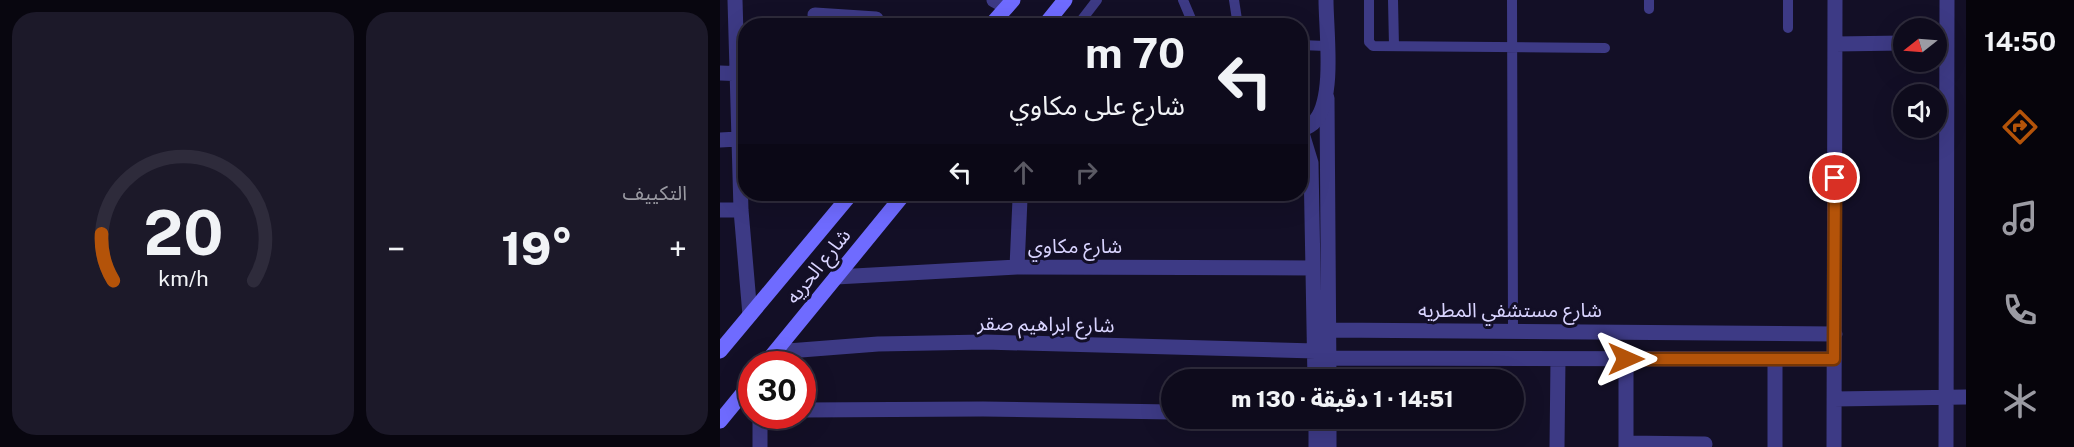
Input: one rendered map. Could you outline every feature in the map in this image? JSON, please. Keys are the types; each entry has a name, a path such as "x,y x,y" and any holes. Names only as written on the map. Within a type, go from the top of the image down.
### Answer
{"main road":[{"path":"1050,18 1065,0"},
{"path":"995,18 1005,2"},
{"name":"شارع الحريه","path":"720,351 726,335 750,315 845,201"},
{"name":"شارع الحريه","path":"776,351 898,201"},
{"path":"720,421 738,399"}],"street":[{"path":"735,0 738,36"},
{"path":"1318,369 1329,330 1326,0"},
{"path":"1834,447 1835,0"},
{"path":"1945,18 1947,0"},
{"path":"814,14 864,18"},
{"path":"1835,44 1893,43"},
{"path":"1942,72 1946,447"},
{"path":"720,73 738,73"},
{"path":"1308,126 1314,123 1320,114 1327,90"},
{"path":"720,140 738,139"},
{"path":"1308,154 1311,164 1308,175"},
{"path":"741,201 750,315"},
{"path":"1017,267 1022,201"},
{"path":"1308,201 1322,355 1326,369"},
{"path":"720,210 741,210"},
{"name":"شارع مكاوي","path":"836,277 1017,267 1313,268"},
{"name":"شارع مستشفي المطريه","path":"1329,330 1835,333"},
{"name":"شارع ابراهيم صقر","path":"788,351 878,344 985,342 1322,355"},
{"path":"1322,355 1834,359"},
{"path":"1557,358 1557,447"},
{"path":"1626,359 1626,445 1705,444"},
{"path":"1775,359 1775,447"},
{"path":"1834,399 1966,397"},
{"path":"816,410 983,409 1161,412"},
{"path":"760,429 760,447"},
{"path":"1316,429 1316,447"},
{"path":"1329,429 1329,447"}],"lane":[{"path":"1083,18 1097,0"},
{"path":"1183,0 1191,18"},
{"path":"1234,0 1237,18"},
{"path":"1369,0 1369,42 1373,46 1605,48"},
{"path":"1393,0 1394,46"},
{"path":"1512,0 1513,331"},
{"path":"1788,0 1788,28"},
{"path":"1308,45 1326,46"}],"route":[{"path":"1626,359 1834,359 1835,178"}]}
